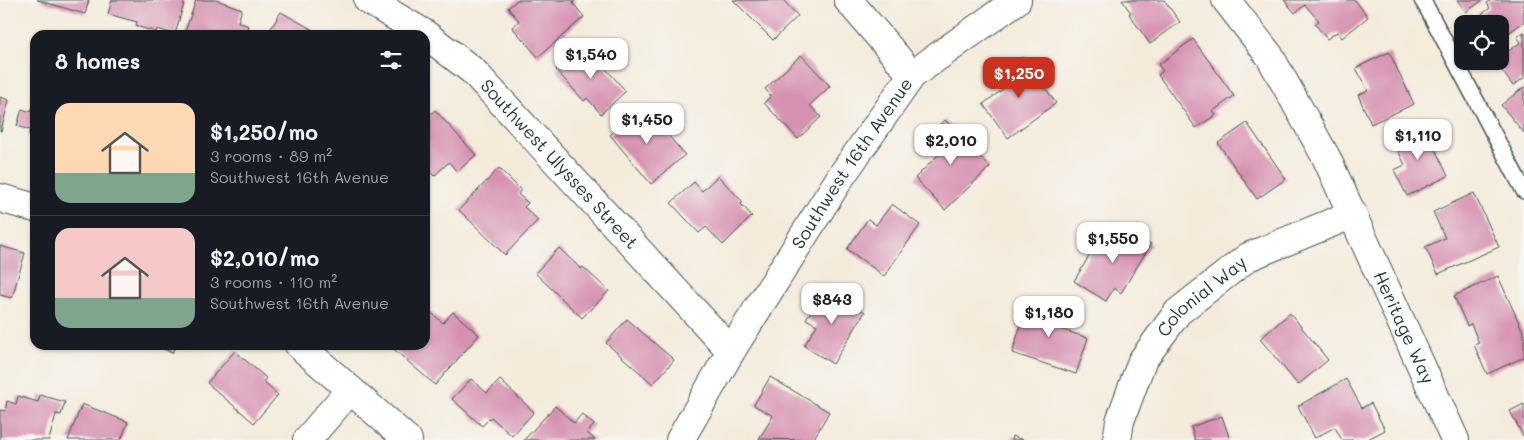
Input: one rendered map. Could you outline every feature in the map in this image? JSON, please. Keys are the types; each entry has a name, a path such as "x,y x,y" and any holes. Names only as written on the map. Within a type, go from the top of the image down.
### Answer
{"street":[{"name":"Southwest Ulysses Street","path":"368,0 418,30"},
{"path":"848,0 912,75"},
{"name":"Southwest 16th Avenue","path":"680,440 731,352 840,178 912,75 1018,0"},
{"name":"Heritage Way","path":"1226,0 1269,55 1326,157 1455,440"},
{"name":"Southwest Ulysses Street","path":"430,38 473,72 731,352"},
{"path":"0,198 30,207"},
{"name":"Colonial Way","path":"1117,440 1120,420 1142,361 1178,312 1248,257 1353,214"},
{"path":"306,350 408,440"},
{"path":"307,440 350,390"}],"lane":[{"path":"1422,0 1524,191"}],"building":[{"path":"37,0 89,0 85,14"},
{"path":"112,0 185,0 176,30 149,30 136,26 137,22 108,14"},
{"path":"196,0 216,0 242,9 238,22 249,26 248,30 186,30"},
{"path":"517,0 576,0 573,3 584,17 538,57 512,27 519,21 508,8"},
{"path":"733,0 783,0 798,16 773,40"},
{"path":"1122,0 1164,0 1180,22 1150,44 1129,14 1131,13"},
{"path":"1284,0 1355,0 1368,17 1342,38 1337,32 1327,39 1315,24 1319,21 1305,5 1295,13"},
{"path":"1457,0 1483,0 1466,12"},
{"path":"1491,0 1524,0 1524,22 1509,33 1509,15 1481,15 1490,8 1487,3"},
{"path":"281,12 313,30 270,30"},
{"path":"1524,32 1524,78 1513,86 1501,70 1509,70 1509,51 1521,42 1517,37"},
{"path":"1193,39 1234,96 1213,111 1216,115 1196,128 1158,75 1163,71 1158,65"},
{"path":"584,45 626,91 601,114 587,98 584,101 556,70"},
{"path":"1389,52 1414,104 1371,124 1358,95 1368,91 1356,68"},
{"path":"801,55 830,86 810,105 821,117 798,139 764,103 771,96 765,89"},
{"path":"1023,57 1056,103 1008,138 983,104 1009,85 1000,73"},
{"path":"1524,87 1524,133 1501,105"},
{"path":"0,97 9,100 1,131 0,131"},
{"path":"643,106 685,155 651,184 610,135"},
{"path":"22,109 30,112 30,130 17,126"},
{"path":"435,110 476,155 457,172 449,162 434,176 430,172 430,114"},
{"path":"945,120 990,167 945,210 915,178 939,154 925,140"},
{"path":"1247,123 1286,179 1257,199 1218,143"},
{"path":"1423,124 1448,176 1407,196 1394,170 1405,165 1392,138"},
{"path":"499,168 521,190 518,194 528,203 524,207 538,220 505,255 459,210"},
{"path":"718,176 743,202 741,204 752,216 723,245 706,227 699,233 671,203 694,182 702,191"},
{"path":"1474,193 1499,247 1438,274 1425,247 1445,238 1433,212"},
{"path":"892,204 920,225 884,276 847,249 868,219 876,225"},
{"path":"1122,226 1151,244 1121,293 1114,288 1106,301 1074,281 1099,240 1109,247"},
{"path":"0,246 25,253 12,298 0,295"},
{"path":"559,248 581,269 583,267 609,291 582,318 535,273"},
{"path":"1498,276 1524,334 1524,357 1487,374 1474,345 1479,343 1471,324 1467,326 1454,296"},
{"path":"825,288 865,312 833,364 804,346 817,325 806,319"},
{"path":"1029,298 1067,310 1060,329 1088,338 1076,374 1012,353"},
{"path":"430,311 443,323 453,312 479,335 435,385 395,350 430,350"},
{"path":"1290,313 1328,360 1298,385 1260,339"},
{"path":"627,319 674,360 653,384 606,343"},
{"path":"235,351 266,378 263,382 278,395 254,423 207,383"},
{"path":"770,377 829,412 813,440 759,439 773,416 754,405"},
{"path":"471,379 487,393 500,380 534,412 512,436 491,417 482,426 452,399"},
{"path":"1346,379 1362,408 1371,403 1385,430 1366,440 1342,440 1335,427 1315,438 1298,406"},
{"path":"40,395 65,402 61,415 56,414 49,440 0,440 0,410 5,411 7,401 16,404 18,396 38,402"},
{"path":"82,404 128,422 121,440 68,440"},
{"path":"1524,404 1524,436 1523,436 1510,411"},
{"path":"555,406 574,423 582,414 594,425 587,433 595,440 524,440"},
{"path":"1222,416 1230,440 1195,440 1191,427"},
{"path":"1012,436 1023,440 1011,440"}]}
